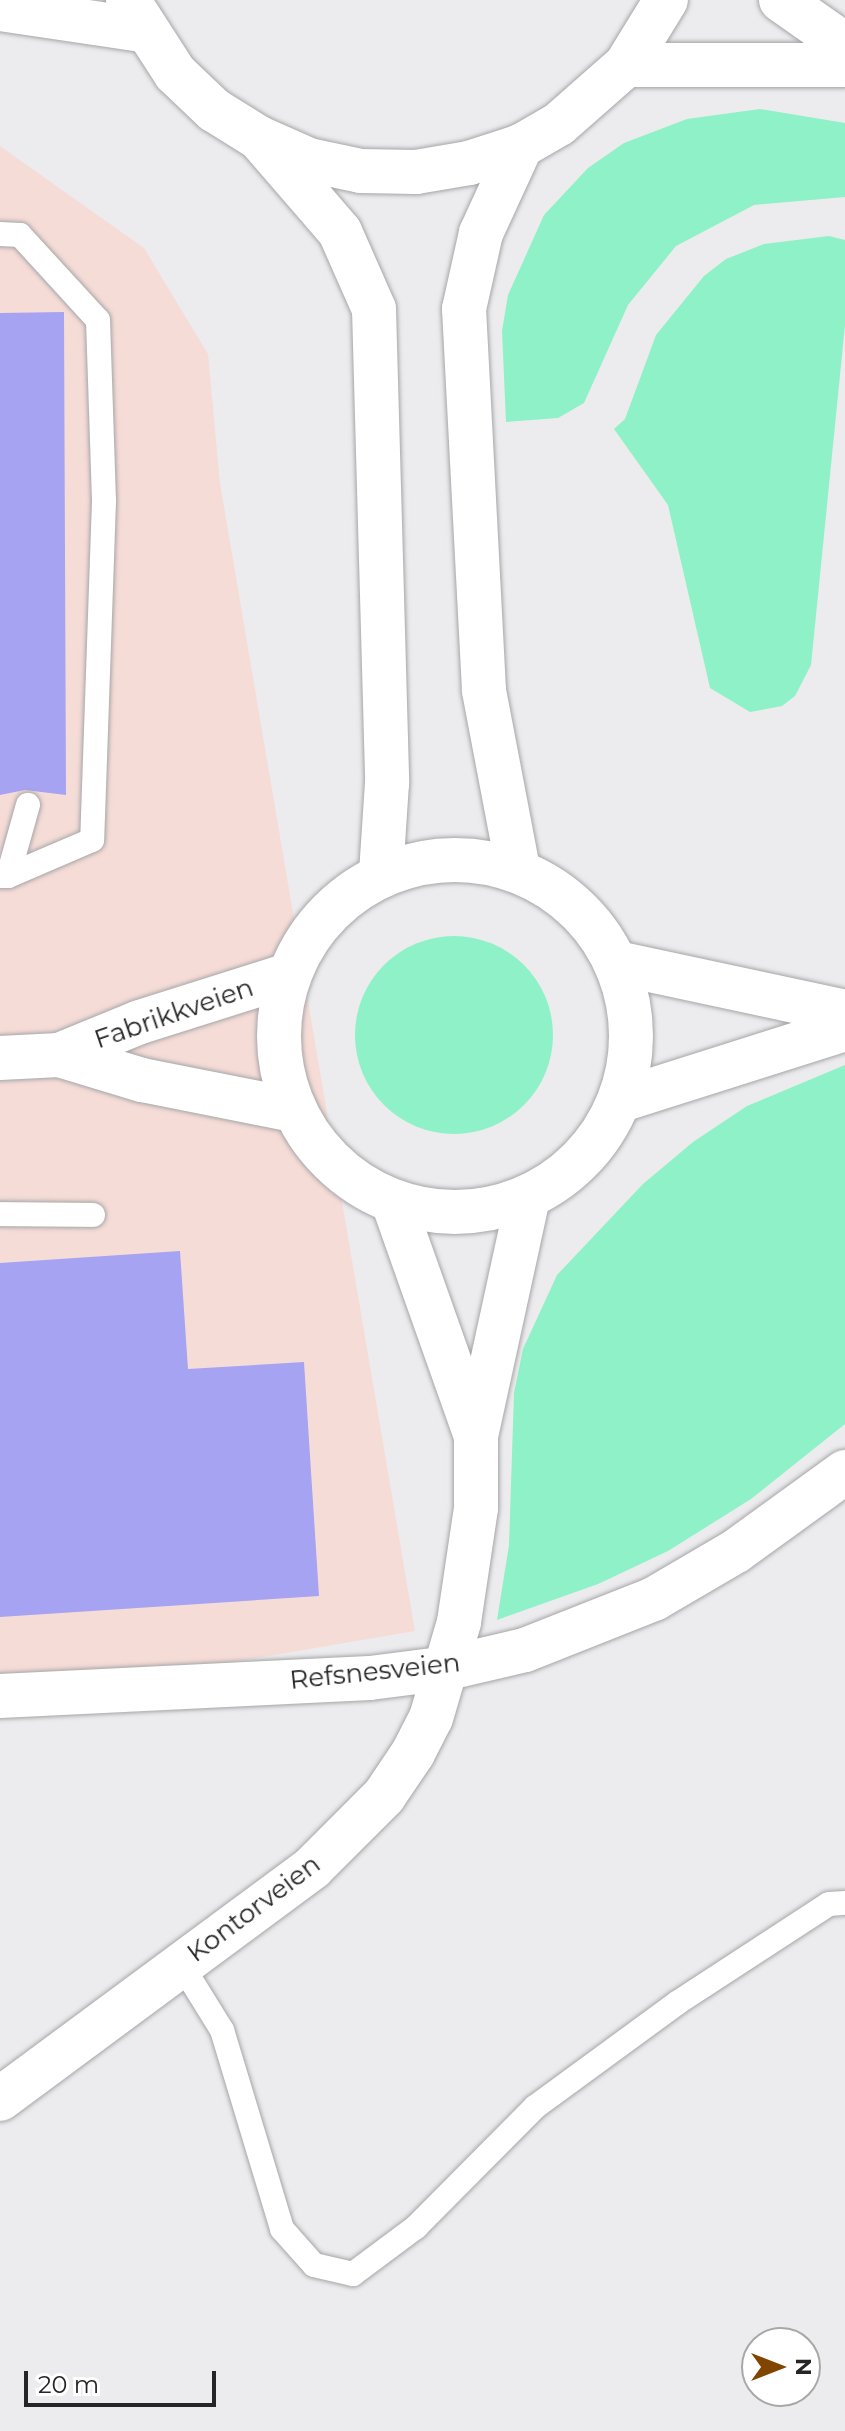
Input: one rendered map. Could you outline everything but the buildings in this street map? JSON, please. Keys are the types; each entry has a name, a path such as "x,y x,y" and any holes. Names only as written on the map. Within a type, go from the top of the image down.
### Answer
{"street":[{"path":"0,9 136,15 175,73 214,110 259,138 309,160 361,171 443,168 521,146 595,97 626,65 666,0"},
{"path":"781,0 845,45"},
{"path":"626,65 845,65"},
{"path":"259,138 340,232 374,309 387,783 381,874"},
{"path":"518,869 484,690 464,309 481,233 521,146"},
{"path":"448,857 518,869 577,906 617,963 633,1030 621,1100 584,1158 528,1198 461,1214 393,1202 335,1166 294,1110 278,1043 289,975 325,915 381,874 448,857"},
{"path":"617,963 845,1012"},
{"name":"Fabrikkveien","path":"0,1058 59,1055 140,1022 289,975"},
{"path":"621,1100 845,1029"},
{"name":"Fabrikkveien","path":"59,1055 142,1080 294,1110"},
{"path":"476,1436 528,1198"},
{"path":"393,1202 476,1436"},
{"name":"Kontorveien","path":"0,2099 312,1868 384,1796 431,1718 448,1668 474,1522 476,1436"},
{"name":"Refsnesveien","path":"0,1696 370,1678 448,1668 525,1650 654,1599 736,1551 845,1472"}],"lane":[{"path":"0,234 20,235 98,320 104,501 92,840 4,876"},
{"path":"4,876 28,805"},
{"path":"0,1214 93,1215"},
{"path":"181,1964 222,2030 282,2229 314,2265 353,2274 416,2227 535,2107 690,1995 829,1904 845,1903"}],"shaded area":[{"path":"0,146 144,248 208,354 220,483 415,1631 0,1702"}],"green space":[{"path":"760,109 845,123 845,197 754,205 676,246 628,305 584,403 558,418 506,422 502,331 508,295 544,215 588,168 624,143 687,119"},
{"path":"829,236 845,240 845,325 811,665 795,696 782,706 750,712 710,688 668,505 614,429 625,419 656,335 704,276 726,259 764,244"},
{"path":"454,936 492,943 524,965 546,997 553,1035 546,1073 524,1105 492,1127 454,1134 416,1127 384,1105 362,1073 355,1035 362,997 384,965 416,943"},
{"path":"845,1065 845,1424 751,1499 668,1551 598,1584 497,1620 509,1545 514,1393 523,1349 557,1275 643,1184 693,1142 747,1106"}]}
